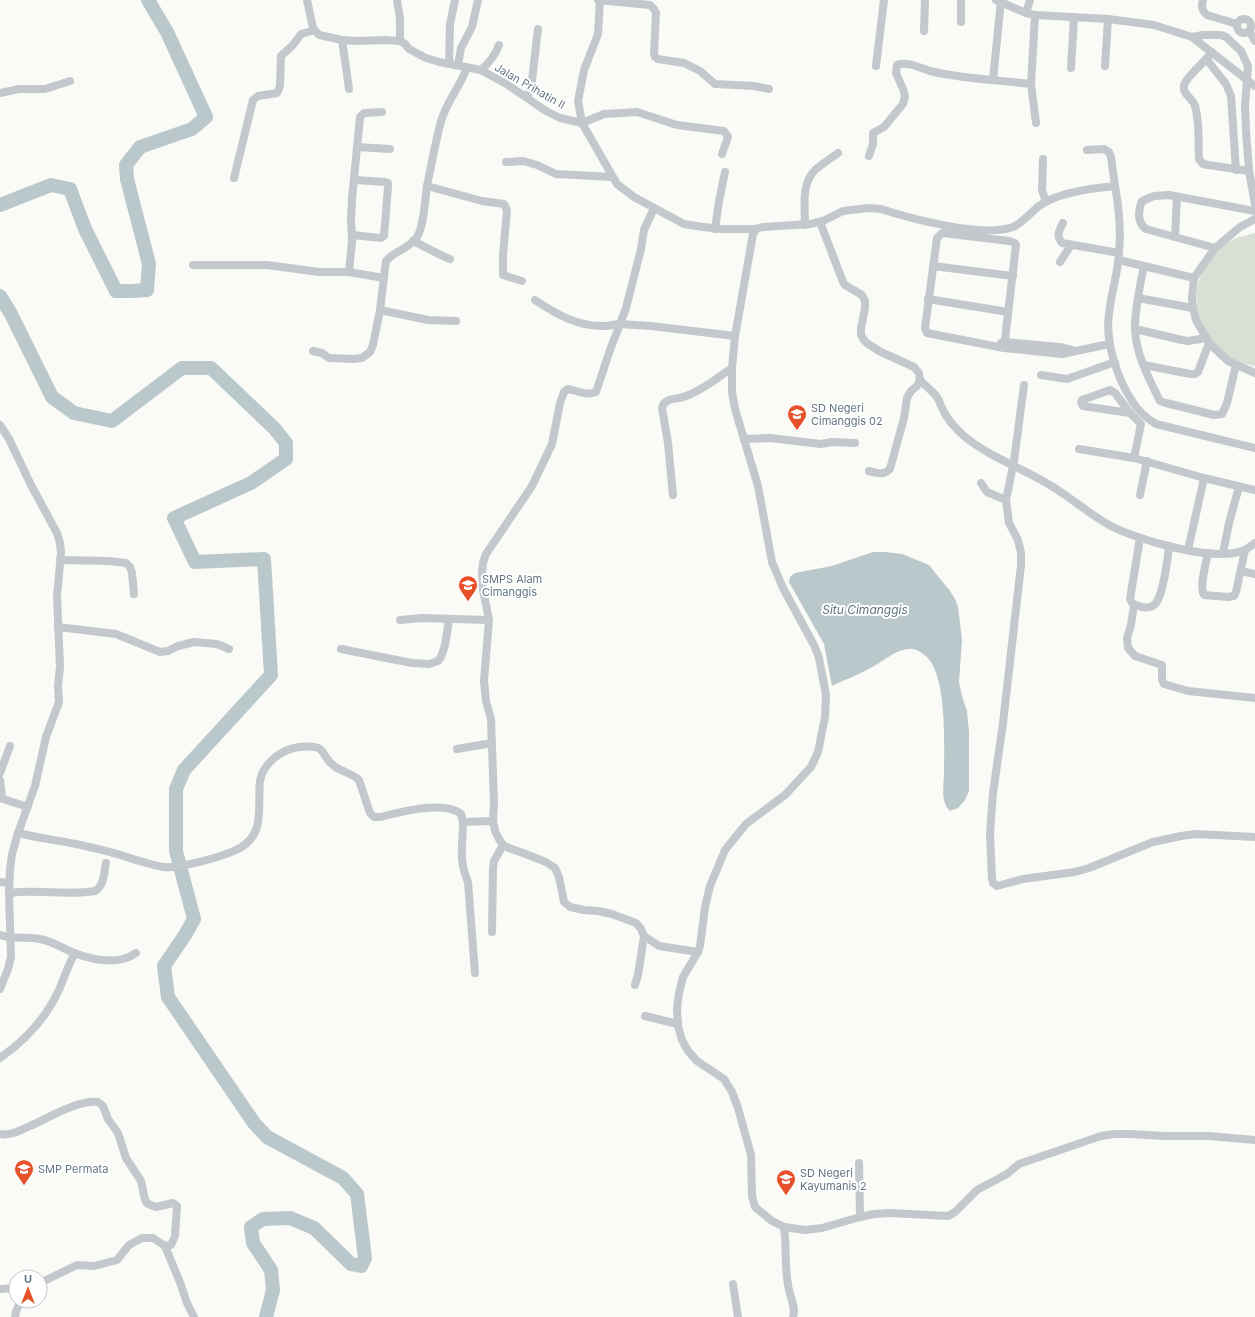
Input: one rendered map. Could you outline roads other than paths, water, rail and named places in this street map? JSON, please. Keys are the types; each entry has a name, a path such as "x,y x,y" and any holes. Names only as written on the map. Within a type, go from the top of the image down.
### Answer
{"street":[{"path":"307,0 313,28 320,35 342,40 400,41 400,19 397,0"},
{"path":"449,64 450,24 455,0"},
{"path":"458,65 461,48 472,27 478,0"},
{"path":"768,89 754,86 715,84 700,71 684,63 658,59 655,57 654,53 656,13 652,7 646,3 600,0 598,34 584,70 578,96 582,123 603,158 612,177 619,186 634,197 684,224 736,230 804,225 820,222 839,213 872,208 948,226 978,230 999,230 1010,228 1020,223 1046,202 1077,192 1115,186"},
{"path":"876,66 884,0"},
{"path":"924,31 925,0"},
{"path":"961,0 961,22"},
{"path":"1026,13 1030,0"},
{"path":"1202,0 1203,12 1207,15 1237,26"},
{"path":"993,80 1000,1 1026,13 1035,15 1108,19 1154,25 1192,37 1255,86"},
{"path":"1035,15 1031,84 1036,123"},
{"path":"1071,68 1074,17"},
{"path":"1105,66 1108,19"},
{"path":"1226,37 1241,20 1252,21 1249,31"},
{"path":"1237,26 1239,32 1244,33 1249,31"},
{"path":"234,178 253,100 258,96 277,93 280,86 282,54 293,45 300,35 312,31 313,28"},
{"path":"527,97 532,80 538,29"},
{"path":"1249,31 1255,41"},
{"path":"1192,37 1203,35 1221,35 1226,37 1241,51 1248,66 1244,106 1252,159 1249,171 1255,204"},
{"path":"342,40 349,89"},
{"name":"Jalan Prihatin II","path":"400,41 420,55 440,62 480,70 508,85 554,115 582,123"},
{"path":"480,70 491,60 497,51 498,45"},
{"path":"1212,52 1207,60 1186,80 1184,86 1184,91 1195,104 1199,159 1203,164 1249,171"},
{"path":"1207,60 1226,84 1231,96 1236,170"},
{"path":"869,156 873,144 873,133 884,127 903,104 905,96 896,73 897,65 904,64 947,74 1031,84"},
{"path":"313,351 322,353 331,359 353,360 365,356 370,352 373,345 380,310 386,261 408,246 418,236 440,124 446,106 462,80 467,67"},
{"path":"0,92 19,89 45,89 70,81"},
{"path":"349,272 352,235 351,210 360,115 364,113 382,112"},
{"path":"582,123 604,114 638,112 677,125 724,131 728,137 722,154"},
{"path":"357,147 390,149"},
{"path":"1087,150 1104,149 1109,152 1111,156 1118,203 1119,256 1108,314 1109,344 1122,381 1130,413 1140,424 1134,458"},
{"path":"804,225 806,184 812,173 817,168 838,153"},
{"path":"1043,159 1042,190 1046,202"},
{"path":"506,162 523,161 537,165 556,174 612,177"},
{"path":"715,228 725,172"},
{"path":"352,235 378,238 384,236 388,190 387,183 354,180"},
{"path":"427,186 482,201 504,204 506,210 502,266 503,275 522,281"},
{"path":"1216,248 1146,229 1140,223 1139,215 1142,201 1161,195 1255,211"},
{"path":"1175,237 1177,197"},
{"path":"635,984 638,975 644,936 636,923 612,914 570,907 564,902 559,876 555,868 546,862 503,845 495,831 493,821 494,803 491,719 486,701 484,681 489,620 483,584 483,563 486,554 532,486 552,444 560,403 564,392 568,389 576,390 585,394 596,392 626,308 641,249 644,230 654,208"},
{"path":"1255,219 1235,230 1216,248 1194,278 1192,298 1196,320 1208,341 1221,355 1236,365 1255,373"},
{"path":"820,222 843,282 845,285 862,295 865,301 861,328 861,335 864,340 881,352 914,367 919,373 920,380 907,398 904,418 890,468 886,473 880,474 869,471"},
{"path":"1063,222 1058,236 1062,243 1119,256 1144,266 1194,278"},
{"path":"756,228 753,234 735,336 732,368 732,392 735,409 758,486 770,555 783,588 813,641 819,658 826,695 825,717 818,752 811,767 777,802 746,824 725,850 710,886 705,907 702,937 698,952 683,978 677,1009 678,1024 682,1040 688,1050 697,1061 724,1079 732,1092 751,1155 752,1196 755,1206 772,1221 784,1227 805,1230 822,1228 860,1217 890,1213 948,1216 955,1212 977,1190 1007,1174 1020,1164 1102,1136 1114,1134 1209,1136 1255,1140"},
{"path":"1002,345 1013,276 1016,248 1015,243 944,233 937,238 928,299 925,328 927,333 1002,345 1060,347 1077,351 1109,344"},
{"path":"413,241 427,247 439,255 450,259"},
{"path":"1060,262 1071,245"},
{"path":"193,265 252,264 281,266 319,272 349,272 384,278"},
{"path":"933,266 1013,276"},
{"path":"1144,266 1138,298 1135,329 1138,350 1162,402 1214,414 1222,414 1225,410 1236,365"},
{"path":"1138,298 1193,308"},
{"path":"928,299 1008,312"},
{"path":"535,300 557,314 572,321 599,326 620,324 651,326 735,336"},
{"path":"380,310 428,320 456,321"},
{"path":"1135,329 1188,341 1208,341"},
{"path":"1144,365 1195,374 1198,372 1208,341"},
{"path":"1041,375 1067,379 1115,362"},
{"path":"673,495 668,443 662,408 663,404 666,401 684,397 695,392 732,368"},
{"path":"920,380 935,394 952,423 964,436 983,450 1044,482 1110,525 1128,534 1169,546 1208,553 1223,553 1245,550 1255,543"},
{"path":"1024,385 1006,500 1009,523 1018,540 1021,553 1021,565 1003,723 992,793 990,849 993,883 997,886 1023,879 1076,872 1153,842 1181,836 1196,834 1255,836"},
{"path":"1130,413 1084,406 1081,402 1082,400 1110,390 1156,424 1255,448"},
{"path":"0,424 9,439 60,542 57,596 60,667 58,686 59,702 46,737 28,807 12,854 9,883 10,960 0,989"},
{"path":"744,439 770,438 821,444 832,442 855,443"},
{"path":"1079,449 1147,461 1204,478 1255,490"},
{"path":"1140,495 1147,461"},
{"path":"1188,550 1204,478"},
{"path":"981,483 987,492 1006,500"},
{"path":"1223,553 1229,523 1239,487"},
{"path":"1140,538 1130,596 1132,603 1131,625 1127,638 1128,648 1135,656 1162,665 1162,679 1164,684 1188,690 1255,698"},
{"path":"1132,603 1146,608 1156,603 1164,576 1169,546"},
{"path":"1208,553 1202,582 1202,592 1204,595 1228,597 1234,596 1236,592 1245,550"},
{"path":"60,560 109,560 126,563 130,567 132,573 134,594"},
{"path":"1241,572 1255,574"},
{"path":"400,620 422,618 489,620"},
{"path":"341,649 412,663 434,663 438,661 443,652 449,620"},
{"path":"58,626 116,634 160,652 168,652 178,646 194,642 217,644 229,649"},
{"path":"457,749 492,743"},
{"path":"0,773 10,746"},
{"path":"18,833 89,847 162,867 195,863 237,850 246,845 256,830 260,815 260,780 273,758 282,752 293,748 314,747 320,749 328,762 334,767 355,776 359,780 370,813 374,817 381,817 424,807 454,810 462,814 461,857 463,870 468,882 475,973"},
{"path":"0,780 1,798 28,807"},
{"path":"463,822 493,821"},
{"path":"492,932 493,868 494,861 503,845"},
{"path":"9,894 29,891 71,893 95,892 101,886 106,863"},
{"path":"0,882 9,883"},
{"path":"0,936 9,938 39,938 75,953 102,960 117,961 131,957 136,953"},
{"path":"644,936 659,946 698,952"},
{"path":"0,1058 25,1038 37,1026 56,996 75,953"},
{"path":"645,1016 678,1024"},
{"path":"0,1134 8,1135 15,1133 81,1104 94,1102 101,1104 108,1119 120,1138 126,1158 141,1181 145,1200 148,1204 156,1207 173,1203 177,1206 175,1236 171,1245 165,1246"},
{"path":"860,1163 860,1217"},
{"path":"784,1227 789,1291 794,1304 793,1317"},
{"path":"48,1278 77,1265 94,1266 117,1260 129,1245 142,1238 153,1238 165,1246 194,1317"},
{"path":"733,1284 738,1317"}],"water":[{"name":"Situ Cimanggis","path":"873,552 902,554 929,565 950,591 958,607 962,640 959,682 967,711 969,732 969,791 965,800 958,808 950,811 945,803 943,794 944,727 941,691 937,675 931,662 923,654 916,650 904,650 895,653 864,672 832,686 824,644 789,582 790,577 795,573 832,566"}],"waterway":[{"path":"0,205 51,185 70,189 85,229 116,291 147,290 149,264 127,179 126,165 140,147 192,129 206,117 167,32 148,0"},
{"path":"0,296 11,314 52,397 74,413 112,421 182,368 211,368 275,429 286,443 286,459 251,483 174,518 195,562 264,559 271,675 184,770 176,789 176,851 194,919 164,966 168,997 254,1123 267,1137 343,1178 357,1194 365,1258 361,1266 351,1264 314,1228 290,1218 263,1219 251,1227 253,1243 271,1270 273,1290 266,1317"}],"place":[{"name":"SD Negeri Cimanggis 02","path":"797,431"},
{"name":"SMPS Alam Cimanggis","path":"468,602"},
{"name":"SMP Permata","path":"24,1186"},
{"name":"SD Negeri Kayumanis 2","path":"786,1196"}]}
